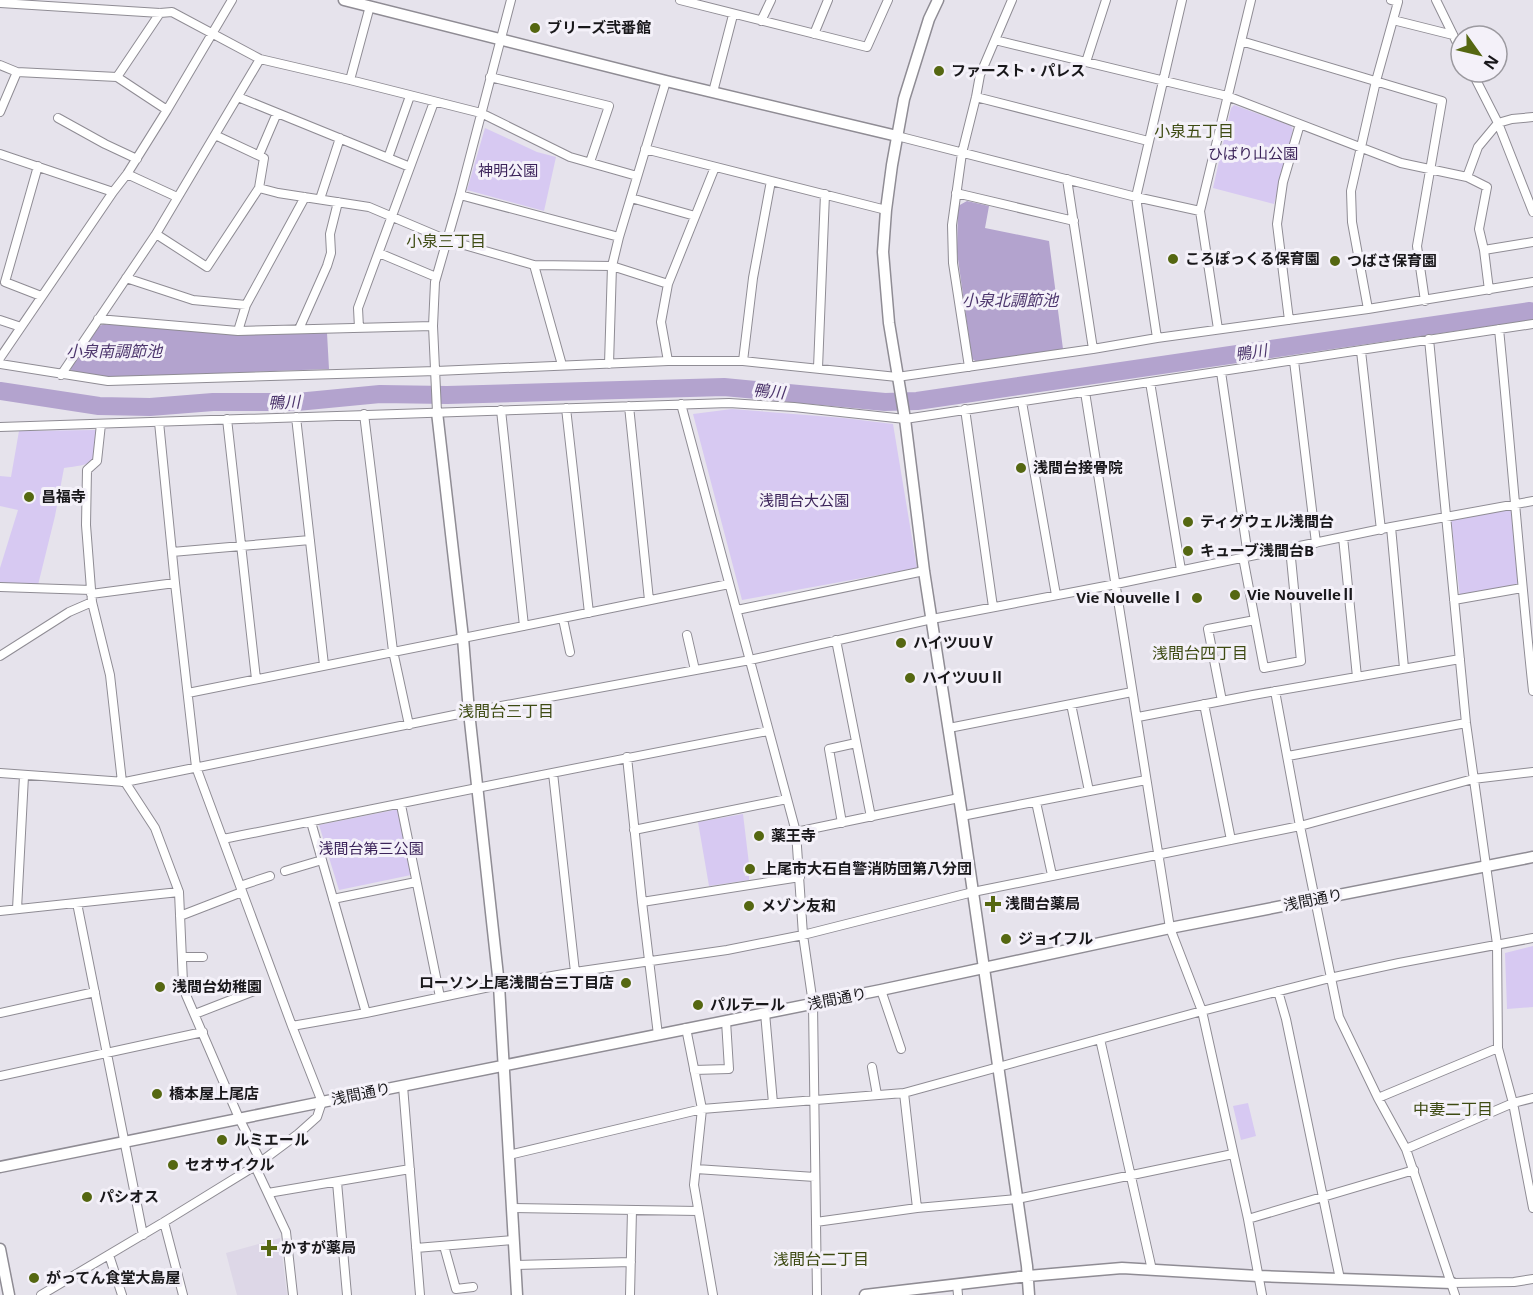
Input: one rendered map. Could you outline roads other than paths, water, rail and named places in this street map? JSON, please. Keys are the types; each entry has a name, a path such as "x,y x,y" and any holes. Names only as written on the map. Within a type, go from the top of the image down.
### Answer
{"street":[{"path":"0,358 137,159 232,0"},
{"path":"344,0 1200,211"},
{"path":"511,0 436,277 433,326 437,412 499,985 517,1295"},
{"path":"680,0 703,3 734,15 867,47 888,0"},
{"path":"761,21 771,0"},
{"path":"814,34 828,0"},
{"path":"938,0 929,19 903,99 886,210 884,252 889,323 905,419 924,571 962,816 1029,1295"},
{"path":"969,367 953,263 952,225 962,153 980,75 1012,0"},
{"path":"1086,62 1106,0"},
{"path":"1156,338 1136,197 1182,0"},
{"path":"1218,329 1200,211 1251,0"},
{"path":"1368,309 1353,222 1351,191 1376,81 1398,2 1391,0"},
{"path":"1436,0 1449,28"},
{"path":"0,3 94,4 160,13 172,12 260,59 481,113 570,157 637,176"},
{"path":"350,80 370,6"},
{"path":"117,77 160,13"},
{"path":"713,92 734,15"},
{"path":"1393,20 1449,35"},
{"path":"995,40 1227,96 1401,163 1467,177 1487,188 1479,228 1489,290"},
{"path":"1241,41 1442,101 1417,246 1425,300"},
{"path":"61,375 156,234 260,59"},
{"path":"0,65 17,72 117,77 167,110"},
{"path":"0,112 17,72"},
{"path":"490,77 609,106 590,162"},
{"path":"609,364 612,266 666,81"},
{"path":"1478,84 1498,123 1533,212"},
{"path":"388,158 410,96"},
{"path":"238,97 410,167"},
{"path":"976,97 1148,141"},
{"path":"359,328 358,308 434,102"},
{"path":"259,155 277,113"},
{"path":"1467,177 1478,147 1498,123 1533,117"},
{"path":"58,118 137,159"},
{"path":"1289,320 1277,224 1283,182 1300,124"},
{"path":"156,234 207,267 259,188 264,158 215,135"},
{"path":"320,199 340,138"},
{"path":"645,149 886,210"},
{"path":"0,154 113,192"},
{"path":"38,166 5,282 41,297"},
{"path":"668,362 661,322 668,284 715,167"},
{"path":"127,174 177,197"},
{"path":"1067,179 1093,349"},
{"path":"743,361 753,278 771,181"},
{"path":"259,188 369,207 447,240 534,266 612,266 668,284"},
{"path":"956,193 1074,221"},
{"path":"818,368 825,194"},
{"path":"460,195 619,237"},
{"path":"238,331 246,305 305,197"},
{"path":"631,198 696,216"},
{"path":"299,329 331,254 330,234 338,202"},
{"path":"1484,250 1533,242"},
{"path":"378,253 436,277"},
{"path":"534,266 562,365"},
{"path":"126,278 193,300 246,305"},
{"path":"0,364 108,381 743,361 897,377 1368,309 1533,282"},
{"path":"0,320 21,327"},
{"path":"98,320 238,331 433,326"},
{"path":"0,427 729,403 795,407 905,419 1533,324"},
{"path":"1499,329 1533,691"},
{"path":"1429,339 1466,723 1497,944 1498,1048 1513,1103 1533,1208"},
{"path":"1361,351 1381,530"},
{"path":"1294,361 1316,543"},
{"path":"1221,372 1245,556 1264,668 1301,661 1290,548"},
{"path":"1150,382 1181,570"},
{"path":"1085,392 1170,928 1202,1011 1263,1295"},
{"path":"1022,402 1056,595"},
{"path":"681,404 796,832 803,935 813,1004 817,1295"},
{"path":"629,406 650,600"},
{"path":"566,408 589,613"},
{"path":"965,409 993,608"},
{"path":"501,410 524,626"},
{"path":"364,414 393,651 409,725"},
{"path":"296,417 324,665"},
{"path":"227,419 256,679"},
{"path":"41,1295 258,1164 317,1117 322,1102 196,767 159,422"},
{"path":"101,424 98,461 87,470 86,525 91,596 110,675 123,782 155,828 179,892 183,983 186,995 286,1232 293,1295"},
{"path":"0,773 123,782 470,712 750,660 836,640 1245,556 1533,501"},
{"path":"1391,527 1404,668"},
{"path":"1343,537 1357,677"},
{"path":"172,552 310,540"},
{"path":"736,610 924,571"},
{"path":"0,587 91,596 175,583"},
{"path":"188,693 729,584"},
{"path":"1454,600 1522,588"},
{"path":"0,656 91,596"},
{"path":"562,619 570,652"},
{"path":"1222,701 1209,629 1255,620"},
{"path":"687,635 695,670"},
{"path":"836,640 871,817"},
{"path":"1138,717 1460,659"},
{"path":"1275,691 1339,1017 1378,1098 1406,1149 1455,1295"},
{"path":"949,728 1132,692"},
{"path":"1071,704 1089,791"},
{"path":"1204,705 1230,840"},
{"path":"1288,756 1466,723"},
{"path":"223,839 401,805 627,757 768,731"},
{"path":"842,823 829,749 856,743"},
{"path":"627,757 658,1035"},
{"path":"292,1026 499,985 727,950 803,935 973,892 1300,826 1473,779 1533,772"},
{"path":"553,773 575,972"},
{"path":"17,909 24,776"},
{"path":"962,816 1146,780"},
{"path":"796,832 959,798"},
{"path":"634,830 787,799"},
{"path":"1036,802 1052,875"},
{"path":"401,805 440,997"},
{"path":"310,822 366,1013"},
{"name":"浅間通り","path":"0,1167 813,1004 1170,928 1533,857"},
{"path":"285,871 322,860"},
{"path":"180,916 270,876"},
{"path":"642,902 800,877"},
{"path":"333,899 416,882"},
{"path":"0,911 179,892"},
{"path":"77,903 143,1235"},
{"path":"509,1155 702,1109 904,1093 1330,978 1533,938"},
{"path":"182,957 202,957"},
{"path":"881,990 901,1049"},
{"path":"195,1014 254,991"},
{"path":"0,1013 95,992"},
{"path":"1278,992 1286,1019 1340,1279"},
{"path":"765,1013 773,1103"},
{"path":"694,1070 729,1069 726,1021"},
{"path":"686,1028 702,1109 694,1185 713,1295"},
{"path":"0,1076 203,1032"},
{"path":"1100,1039 1152,1270"},
{"path":"1378,1098 1498,1048"},
{"path":"872,1067 877,1095"},
{"path":"403,1086 420,1295"},
{"path":"904,1093 917,1209"},
{"path":"1406,1149 1513,1103 1533,1098"},
{"path":"816,1222 1017,1198 1233,1154"},
{"path":"268,1193 411,1169"},
{"path":"696,1169 815,1177"},
{"path":"1248,1219 1414,1170"},
{"path":"337,1182 347,1295"},
{"path":"513,1208 698,1211"},
{"path":"630,1295 632,1210"},
{"path":"164,1222 183,1295"},
{"path":"417,1248 514,1240"},
{"path":"444,1246 456,1289 473,1287"},
{"path":"0,1249 9,1295"},
{"path":"109,1255 122,1295"},
{"path":"516,1265 631,1262"},
{"path":"865,1295 957,1289 1028,1276 1122,1268 1258,1276 1452,1283 1514,1282 1533,1279"}],"water":[{"name":"小泉北調節池","path":"967,201 989,206 985,228 1049,241 1063,349 979,363 972,359 957,252 958,206"},
{"name":"小泉南調節池","path":"105,324 237,335 327,333 329,369 110,377 72,372 70,367 99,326"}],"waterway":[{"name":"鴨川","path":"0,391 99,406 150,407 213,402 297,402 380,394 447,395 724,387 885,402 917,401 1530,311"}],"place":[{"name":"ブリーズ弐番館","path":"535,28"},
{"name":"ファースト・パレス","path":"939,71"},
{"name":"ころぽっくる保育園","path":"1173,259"},
{"name":"つばさ保育園","path":"1335,261"},
{"name":"浅間台接骨院","path":"1021,468"},
{"name":"昌福寺","path":"29,497"},
{"name":"ティグウェル浅間台","path":"1188,522"},
{"name":"キューブ浅間台B","path":"1188,551"},
{"name":"Vie NouvelleⅡ","path":"1235,595"},
{"name":"Vie NouvelleⅠ","path":"1197,598"},
{"name":"ハイツUUⅤ","path":"901,643"},
{"name":"ハイツUUⅡ","path":"910,678"},
{"name":"薬王寺","path":"759,836"},
{"name":"上尾市大石自警消防団第八分団","path":"750,869"},
{"name":"浅間台薬局","path":"993,904"},
{"name":"メゾン友和","path":"749,906"},
{"name":"ジョイフル","path":"1006,939"},
{"name":"ローソン上尾浅間台三丁目店","path":"626,983"},
{"name":"浅間台幼稚園","path":"160,987"},
{"name":"パルテール","path":"698,1005"},
{"name":"橋本屋上尾店","path":"157,1094"},
{"name":"ルミエール","path":"222,1140"},
{"name":"セオサイクル","path":"173,1165"},
{"name":"パシオス","path":"87,1197"},
{"name":"かすが薬局","path":"269,1248"},
{"name":"がってん食堂大島屋","path":"34,1278"}],"district":[{"name":"小泉五丁目","path":"1194,131"},
{"name":"小泉三丁目","path":"446,241"},
{"name":"浅間台四丁目","path":"1200,653"},
{"name":"浅間台三丁目","path":"506,711"},
{"name":"中妻二丁目","path":"1453,1109"},
{"name":"浅間台二丁目","path":"821,1259"}],"park label":[{"name":"ひばり山公園","path":"1253,154"},
{"name":"神明公園","path":"508,171"},
{"name":"浅間台大公園","path":"804,501"},
{"name":"浅間台第三公園","path":"371,849"}]}
